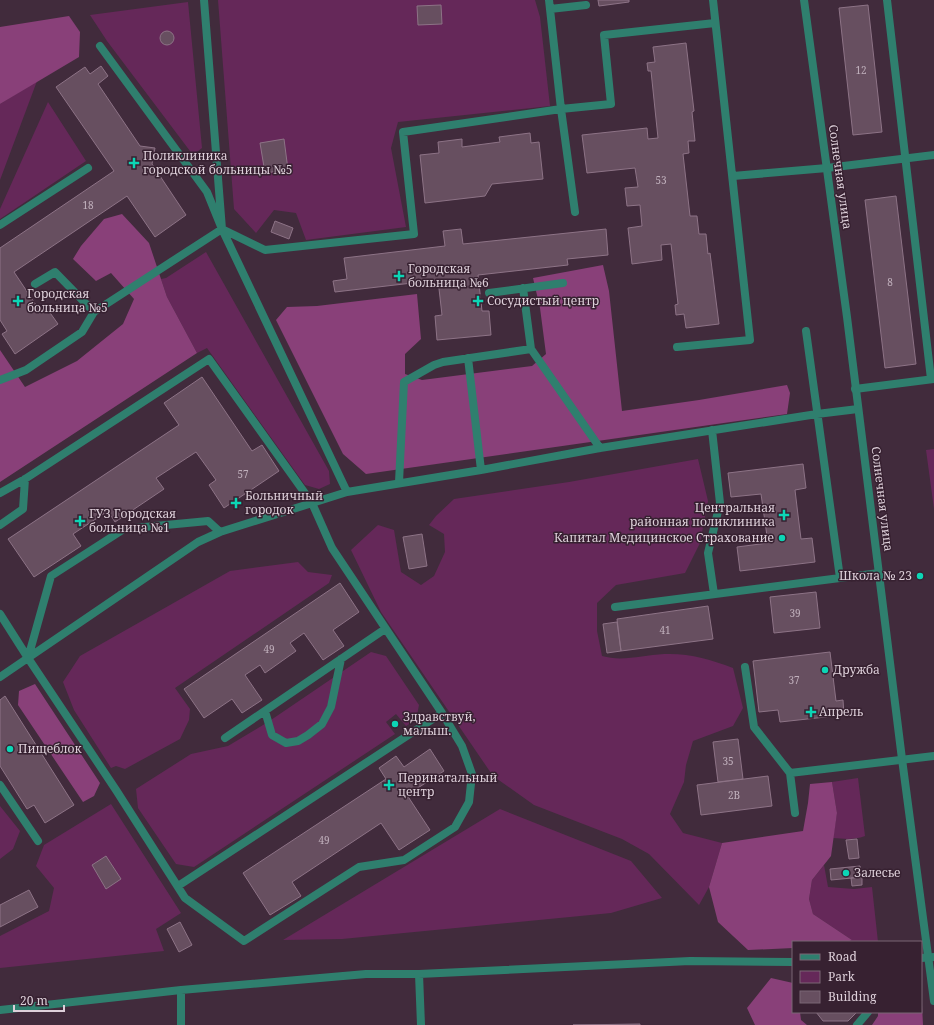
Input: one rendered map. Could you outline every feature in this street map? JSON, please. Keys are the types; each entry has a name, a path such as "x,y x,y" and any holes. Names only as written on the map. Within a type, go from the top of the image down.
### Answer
{"street":[{"path":"204,0 222,229"},
{"path":"549,0 561,109 575,212"},
{"path":"677,347 750,340 712,0"},
{"name":"Солнечная улица","path":"804,0 847,317 902,759 934,1000"},
{"path":"855,389 933,379 887,0"},
{"path":"550,9 586,5"},
{"path":"222,229 265,250 414,234 403,132 561,109 611,104 604,35 715,23"},
{"path":"100,46 207,192 222,229 347,492"},
{"path":"732,176 827,168 934,155"},
{"path":"0,225 88,168"},
{"path":"0,380 26,370 82,332 94,312 222,229"},
{"path":"35,284 55,272 94,312"},
{"path":"489,293 563,283"},
{"path":"523,288 531,349 600,448"},
{"path":"806,331 840,578"},
{"path":"399,482 404,382 443,362 531,349"},
{"path":"468,358 481,470"},
{"path":"0,493 209,359 312,503 332,548 442,712 462,746 472,774 469,802 455,827 404,860 359,868 244,941 185,898 0,614"},
{"path":"0,677 198,542 220,532 347,492 399,482 481,470 600,448 858,409"},
{"path":"712,430 720,503 708,553 714,594"},
{"path":"0,525 23,509 25,478"},
{"path":"28,658 52,576 124,529 208,521 220,532"},
{"path":"615,607 879,572"},
{"path":"225,738 385,629"},
{"path":"265,711 272,734 286,743 298,741 308,736 322,724 331,707 341,659"},
{"path":"745,666 754,727 790,774 795,813"},
{"path":"178,886 442,712"},
{"path":"790,774 934,756"},
{"path":"0,785 38,841"},
{"path":"0,1010 181,990 366,974 419,974 690,961 792,962"},
{"path":"419,974 420,1025"},
{"path":"181,990 181,1025"},
{"path":"857,1025 867,1013"}],"green space":[{"path":"218,0 535,0 540,17 550,106 398,122 391,148 406,227 306,240 296,213 274,210 256,233 234,209"},
{"path":"188,2 202,148 193,155 107,41 90,15"},
{"path":"37,81 0,180 0,104"},
{"path":"48,102 86,161 0,219 0,209"},
{"path":"206,252 329,471 330,484 319,489 305,485 207,348 197,353 167,297 161,279 166,278"},
{"path":"934,449 934,509 926,450"},
{"path":"698,459 708,501 700,543 685,573 616,585 597,603 597,631 602,656 610,658 625,658 664,654 682,654 708,659 733,668 743,708 733,726 693,741 686,765 684,782 670,814 683,833 722,843 709,887 699,905 649,854 622,839 534,805 493,776 381,612 351,550 378,525 394,530 401,572 421,585 434,576 445,552 444,534 429,525 454,499 569,482"},
{"path":"298,562 308,572 332,575 329,583 175,688 190,709 189,720 180,739 125,769 116,766 111,768 74,710 63,682 80,656 230,571"},
{"path":"371,652 386,656 419,705 416,720 406,726 396,714 386,722 395,734 194,867 176,864 138,808 136,789 191,754 228,746 268,722"},
{"path":"858,778 865,836 853,839 833,838 837,813 832,782"},
{"path":"111,804 181,913 156,929 164,951 0,968 0,936 49,911 54,888 36,866 44,845"},
{"path":"0,806 20,831 13,849 0,859"},
{"path":"500,809 631,861 662,898 611,913 342,939 283,940"},
{"path":"824,865 828,887 854,889 872,887 878,941 850,941 852,940 813,914 809,899 812,880"}],"shaded area":[{"path":"69,16 80,32 79,57 0,104 0,27"},
{"path":"122,214 149,243 167,297 197,353 0,482 0,350 25,387 77,361 123,324 134,299 111,273 96,281 73,259 81,246 104,219"},
{"path":"603,265 609,291 622,411 787,385 790,393 787,414 366,474 343,454 276,320 287,307 317,306 417,294 421,339 405,354 405,374 422,380 532,366 546,354 540,308 533,278"},
{"path":"35,684 100,783 94,796 83,802 18,705 19,691"},
{"path":"832,782 837,813 831,856 812,880 809,899 813,914 852,940 792,941 792,948 748,950 718,922 709,887 722,843 803,831 810,784"},
{"path":"771,978 792,983 792,1013 800,1013 801,1020 807,1025 755,1025 747,1008"},
{"path":"922,1005 923,1025 872,1025 878,1016 878,1013 922,1013"}],"building":[{"path":"598,0 629,0 629,2 599,6"},
{"path":"441,5 442,24 418,25 417,6"},
{"path":"868,5 882,132 853,135 839,8"},
{"path":"167,31 172,33 174,38 172,43 167,45 162,43 160,38 162,33"},
{"path":"686,43 694,111 692,112 695,141 688,141 689,153 683,154 690,216 697,216 699,234 706,234 708,254 710,253 719,324 686,328 684,314 676,315 675,305 678,304 671,244 661,245 662,260 632,264 628,228 642,226 640,205 627,206 625,188 638,187 635,168 587,173 582,135 647,128 648,139 658,138 651,71 648,71 647,63 655,62 653,47"},
{"path":"101,66 108,76 98,84 140,146 155,148 152,164 186,215 155,237 127,196 14,272 40,311 46,307 58,324 15,354 2,334 7,331 0,320 0,248 114,171 56,87 85,67 90,74"},
{"path":"530,133 531,143 539,142 543,179 492,184 485,196 425,203 420,155 439,153 438,142 462,139 462,147 500,142 499,137"},
{"path":"284,139 288,170 265,173 260,143"},
{"path":"896,196 916,364 885,368 865,200"},
{"path":"275,221 293,228 289,239 271,232"},
{"path":"461,229 463,244 606,229 608,255 567,259 568,265 478,275 482,311 489,311 491,335 437,340 435,316 442,315 438,280 335,292 333,281 347,279 344,258 445,246 443,231"},
{"path":"202,377 252,451 262,445 279,471 224,508 209,485 216,480 196,452 156,478 164,489 115,522 108,511 73,534 81,546 34,577 8,539 179,425 164,403"},
{"path":"803,464 806,488 795,490 798,515 801,539 812,538 815,562 740,571 737,547 768,543 761,494 731,497 728,473"},
{"path":"422,534 427,566 409,569 403,537"},
{"path":"340,583 359,612 333,630 344,646 323,660 304,633 290,643 296,651 265,673 260,665 245,675 262,700 242,713 232,699 204,718 184,689"},
{"path":"816,592 820,628 774,633 770,597"},
{"path":"708,606 713,639 621,651 617,619"},
{"path":"617,622 621,651 607,653 603,624"},
{"path":"830,652 836,701 843,700 844,715 780,722 778,710 759,712 753,661"},
{"path":"5,696 74,805 45,823 34,805 27,809 0,766 0,700"},
{"path":"738,739 743,779 718,782 713,742"},
{"path":"430,749 444,771 407,795 430,830 399,850 381,823 292,882 301,896 270,915 243,873 386,779 379,768 396,756 404,767"},
{"path":"768,776 772,806 701,815 697,785"},
{"path":"857,839 859,858 849,859 846,840"},
{"path":"106,856 121,879 106,889 92,865"},
{"name":"Залесье","path":"860,866 862,877 831,880 830,869"},
{"path":"862,877 862,885 852,886 851,878"},
{"path":"29,890 38,907 0,927 0,905"},
{"path":"180,922 192,945 179,952 167,929"},
{"path":"817,1013 856,1013 848,1021 823,1021"},
{"path":"640,1024 640,1025 573,1025"}],"place":[{"name":"Поликлиника городской больницы №5","path":"134,163"},
{"name":"Городская больница №6","path":"399,276"},
{"name":"Городская больница №5","path":"18,301"},
{"name":"Сосудистый центр","path":"478,301"},
{"name":"Больничный городок","path":"236,503"},
{"name":"Центральная районная поликлиника","path":"784,515"},
{"name":"ГУЗ Городская больница №1","path":"80,521"},
{"name":"Капитал Медицинское Страхование","path":"782,538"},
{"name":"Школа № 23","path":"920,576"},
{"name":"Дружба","path":"825,670"},
{"name":"Апрель","path":"811,712"},
{"name":"Здравствуй, малыш.","path":"395,724"},
{"name":"Пищеблок","path":"10,749"},
{"name":"Перинатальный центр","path":"389,785"},
{"name":"Залесье","path":"846,873"}]}
